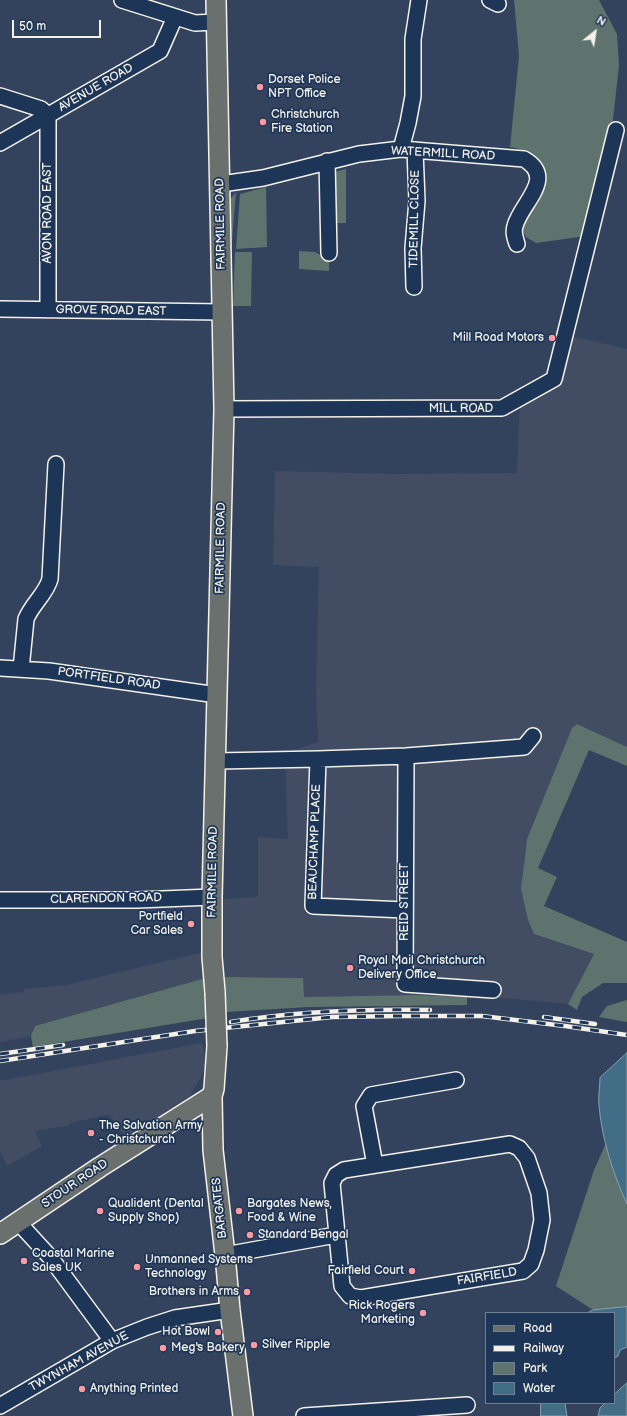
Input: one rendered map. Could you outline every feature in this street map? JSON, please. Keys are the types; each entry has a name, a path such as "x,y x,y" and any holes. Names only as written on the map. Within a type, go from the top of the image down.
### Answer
{"main road":[{"name":"FAIRMILE ROAD","path":"212,1096 214,1090 217,1046 212,957 212,897 224,409 221,184 216,0"},
{"name":"STOUR ROAD","path":"0,1234 100,1167 212,1096"},
{"name":"BARGATES","path":"212,1096 213,1150 243,1416"}],"street":[{"path":"122,0 195,23 216,22"},
{"name":"TIDEMILL CLOSE","path":"414,287 413,248 417,201 408,150 408,123 413,96 413,39 419,0"},
{"name":"AVENUE ROAD","path":"0,143 160,51 175,17"},
{"path":"0,96 41,109 48,115"},
{"name":"AVON ROAD EAST","path":"48,115 48,310"},
{"name":"MILL ROAD","path":"224,409 502,408 554,379 616,130"},
{"name":"WATERMILL ROAD","path":"221,184 263,178 359,154 408,150 524,159 530,163 537,172 538,179 534,191 514,226 514,236 517,244"},
{"path":"327,161 329,254"},
{"name":"GROVE ROAD EAST","path":"0,309 222,312"},
{"path":"21,669 26,619 29,612 48,588 50,579 56,464"},
{"name":"PORTFIELD ROAD","path":"0,668 49,671 217,695"},
{"path":"216,761 406,756 524,747 533,736"},
{"name":"REID STREET","path":"406,756 404,910 405,984 493,990"},
{"name":"BEAUCHAMP PLACE","path":"318,759 313,906 404,910"},
{"name":"CLARENDON ROAD","path":"0,900 137,900 212,897"},
{"path":"375,1165 364,1106 371,1095 456,1080"},
{"name":"FAIRFIELD","path":"510,1144 519,1148 526,1158 539,1193 542,1220 536,1250 531,1264 523,1271 361,1298 350,1296 342,1286 336,1235 332,1183 336,1175 344,1170 510,1144"},
{"path":"18,1222 50,1257 112,1341"},
{"path":"225,1255 336,1235"},
{"name":"TWYNHAM AVENUE","path":"0,1406 112,1341 175,1318 230,1310"},
{"path":"304,1416 467,1405"}],"shaded area":[{"path":"571,336 627,349 627,747 577,724 572,728 527,839 524,860 525,906 528,920 534,934 594,954 568,1004 515,999 416,995 303,997 303,978 224,977 223,899 258,897 258,837 288,839 285,753 318,742 316,692 319,567 273,565 275,471 398,474 517,473 520,403 543,394 563,379"},
{"path":"204,952 209,977 35,1026 31,1036 0,1042 0,995 23,992 24,989 66,985"},
{"path":"202,1043 207,1066 190,1096 126,1138 109,1114 71,1123 67,1126 35,1131 42,1146 7,1166 0,1151 0,1081"}],"green space":[{"path":"514,0 599,0 617,34 619,66 612,128 586,236 536,243 526,237 521,227 542,169 528,151 510,147 519,56"},
{"path":"346,169 346,223 336,223 335,172"},
{"path":"266,187 267,247 236,249 240,194"},
{"path":"236,192 230,265 229,201"},
{"path":"299,251 315,252 329,258 329,271 299,269"},
{"path":"235,252 252,252 251,306 233,306"},
{"path":"577,724 627,747 627,766 589,750 538,868 557,877 544,906 627,942 627,983 603,983 582,997 577,1010 568,1004 594,954 534,934 528,920 521,889 527,839 572,728"},
{"path":"209,977 208,1018 33,1047 31,1036 35,1026"},
{"path":"224,977 303,978 304,997 416,995 467,997 467,1005 308,1007 226,1012"},
{"path":"627,1000 627,1022 599,1017 607,1006"},
{"path":"606,1143 619,1186 627,1204 627,1307 593,1310 556,1286 594,1170"}],"water":[{"path":"627,1053 627,1204 617,1181 605,1144 600,1118 599,1099 600,1078"},
{"path":"627,1307 627,1347 620,1350 618,1356 615,1358 615,1312 589,1312 593,1310"},
{"path":"627,1383 627,1416 598,1416 600,1408 604,1404 615,1404 615,1394"},
{"path":"541,1404 565,1404 567,1416 541,1416"}],"railway":[{"path":"231,1022 306,1013 380,1010 430,1010"},
{"path":"0,1061 195,1031 332,1017 482,1016 627,1035"},
{"path":"544,1017 595,1024"},
{"path":"0,1054 63,1045"}],"place":[{"name":"Dorset Police NPT Office","path":"260,87"},
{"name":"Christchurch Fire Station","path":"263,122"},
{"name":"Mill Road Motors","path":"552,338"},
{"name":"Portfield Car Sales","path":"191,924"},
{"name":"Royal Mail Christchurch Delivery Office","path":"350,968"},
{"name":"The Salvation Army - Christchurch","path":"91,1133"},
{"name":"Qualident (Dental Supply Shop)","path":"100,1211"},
{"name":"Bargates News, Food & Wine","path":"239,1211"},
{"name":"Standard Bengal","path":"250,1235"},
{"name":"Coastal Marine Sales UK","path":"24,1261"},
{"name":"Unmanned Systems Technology","path":"137,1267"},
{"name":"Fairfield Court","path":"412,1271"},
{"name":"Brothers in Arms","path":"247,1292"},
{"name":"Rick Rogers Marketing","path":"423,1313"},
{"name":"Hot Bowl","path":"218,1332"},
{"name":"Silver Ripple","path":"254,1345"},
{"name":"Meg's Bakery","path":"163,1348"},
{"name":"Anything Printed","path":"82,1389"}]}
